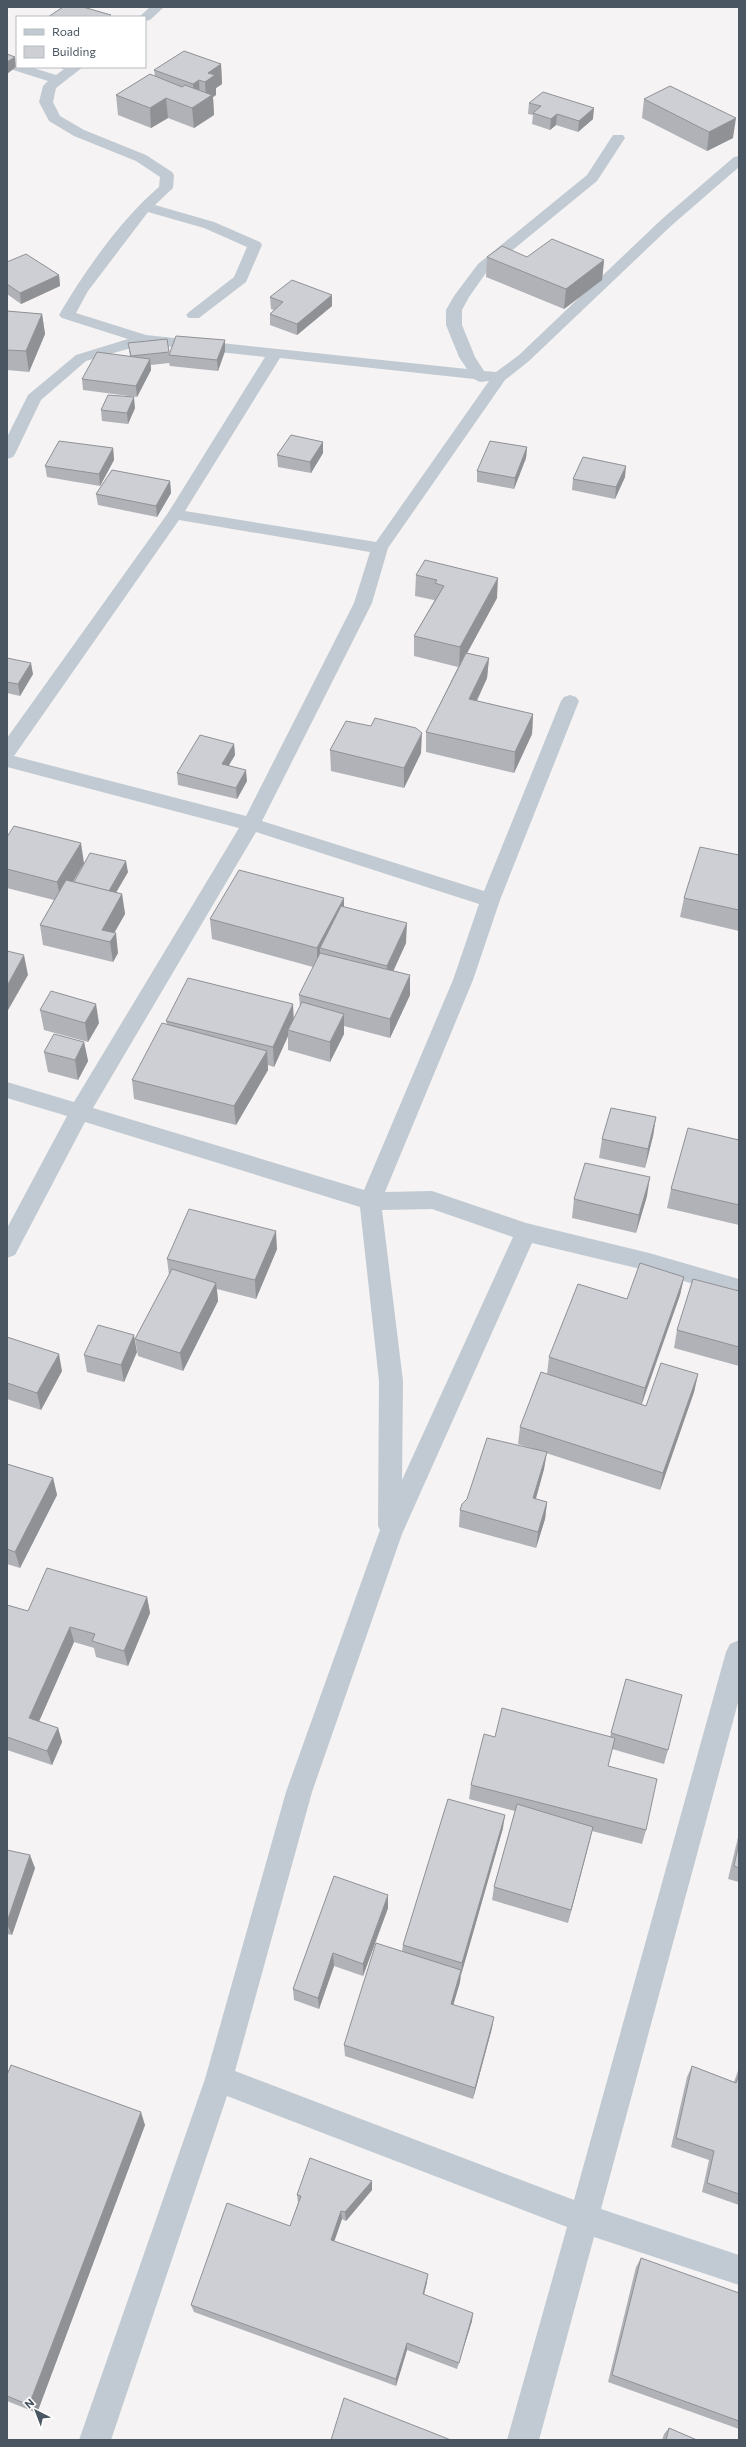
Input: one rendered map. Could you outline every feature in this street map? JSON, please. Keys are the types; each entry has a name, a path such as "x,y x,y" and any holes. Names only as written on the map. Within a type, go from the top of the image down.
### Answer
{"street":[{"path":"146,16 158,7"},
{"path":"20,68 58,80"},
{"path":"75,68 50,86 46,102 54,118 79,133 141,158 167,175 166,188 145,206 81,290 68,315 144,339 276,352 480,377 498,377"},
{"path":"480,377 467,357 454,325 454,310 462,296 483,267 510,243 592,178 618,138"},
{"path":"7,1249 79,1113 251,824 363,603 380,548 498,377 524,358 667,222 739,160"},
{"path":"145,206 209,225 255,245 241,279 194,315"},
{"path":"7,454 34,398 82,358 144,339"},
{"path":"7,752 175,514 276,352"},
{"path":"175,514 380,548"},
{"path":"390,1534 391,1382 370,1201 463,980 490,900 570,701"},
{"path":"7,761 251,824 490,900"},
{"path":"7,1090 370,1201 432,1200 526,1232 649,1262 739,1288"},
{"path":"95,2440 219,2079 299,1792 390,1534 526,1232"},
{"path":"523,2440 585,2219 739,1652"},
{"path":"219,2079 585,2219 739,2270"}],"building":[{"path":"63,7 83,7 111,15 110,16 50,16"},
{"path":"184,51 221,64 208,73 215,75 205,82 199,80 193,84 154,70"},
{"path":"7,54 15,57 7,62"},
{"path":"150,74 182,87 185,85 212,95 192,108 166,98 150,108 116,95"},
{"path":"670,86 736,118 709,132 644,99"},
{"path":"543,92 594,108 579,121 557,114 551,119 533,113 541,106 529,103"},
{"path":"552,239 604,260 566,289 487,257 502,246 527,257"},
{"path":"26,254 59,275 20,293 7,284 7,262"},
{"path":"292,280 332,295 297,324 270,314 283,302 270,297"},
{"path":"7,311 42,314 26,351 7,350"},
{"path":"176,336 225,340 217,360 169,355"},
{"path":"167,339 169,352 131,356 128,343"},
{"path":"97,352 150,359 136,386 82,379"},
{"path":"108,395 134,397 127,413 101,410"},
{"path":"291,435 323,442 310,462 277,455"},
{"path":"59,441 113,448 99,474 45,466"},
{"path":"490,441 527,447 515,478 477,471"},
{"path":"583,457 626,466 616,487 573,479"},
{"path":"112,470 170,481 156,506 96,494"},
{"path":"425,560 498,578 460,647 414,636 444,586 435,583 437,580 416,575"},
{"path":"466,653 489,658 469,699 533,714 515,752 426,732"},
{"path":"7,658 31,663 18,684 7,682"},
{"path":"375,718 416,728 422,733 404,768 330,750 346,721 371,726"},
{"path":"200,735 234,744 222,764 246,770 236,788 177,773"},
{"path":"14,826 81,843 57,882 7,869 7,837"},
{"path":"700,847 739,855 739,910 684,898"},
{"path":"90,853 126,861 109,891 74,882"},
{"path":"239,870 344,898 317,948 210,919"},
{"path":"66,880 122,894 102,930 116,933 110,942 40,925"},
{"path":"341,906 407,923 387,966 320,948"},
{"path":"7,951 24,955 7,986"},
{"path":"320,953 410,975 390,1019 299,995"},
{"path":"188,978 293,1004 273,1047 166,1021"},
{"path":"51,991 96,1004 85,1023 40,1010"},
{"path":"302,1002 344,1014 330,1042 288,1030"},
{"path":"162,1023 267,1051 234,1106 132,1080"},
{"path":"54,1034 84,1042 75,1060 44,1052"},
{"path":"611,1108 656,1117 648,1149 602,1139"},
{"path":"688,1128 739,1140 739,1205 671,1189"},
{"path":"585,1163 650,1177 639,1215 574,1199"},
{"path":"189,1209 276,1231 255,1280 167,1259"},
{"path":"640,1263 684,1277 645,1388 549,1357 578,1284 627,1299"},
{"path":"172,1269 216,1283 180,1353 135,1339"},
{"path":"693,1279 739,1291 739,1347 677,1330"},
{"path":"98,1325 134,1335 121,1365 84,1355"},
{"path":"7,1337 59,1354 37,1393 7,1383"},
{"path":"661,1363 698,1374 663,1473 520,1427 541,1372 646,1406"},
{"path":"487,1438 547,1452 533,1498 547,1502 538,1532 460,1510 462,1504 467,1499"},
{"path":"7,1464 53,1478 15,1552 7,1549"},
{"path":"47,1568 147,1597 124,1651 92,1641 95,1634 70,1627 29,1718 58,1728 47,1751 7,1737 7,1605 28,1611"},
{"path":"626,1679 682,1695 668,1750 611,1733"},
{"path":"502,1708 615,1738 608,1766 657,1779 646,1830 471,1785 484,1734 495,1737"},
{"path":"448,1799 505,1815 462,1963 403,1945"},
{"path":"517,1804 593,1827 571,1910 494,1887"},
{"path":"739,1842 739,1868 734,1866"},
{"path":"7,1850 30,1855 7,1922"},
{"path":"334,1876 388,1895 363,1964 333,1953 318,1998 293,1989"},
{"path":"376,1943 461,1970 451,2004 494,2017 475,2088 344,2045"},
{"path":"11,2065 141,2112 29,2405 7,2396 7,2075"},
{"path":"692,2066 736,2083 739,2074 739,2194 707,2183 714,2151 676,2138"},
{"path":"310,2158 372,2181 345,2212 341,2211 331,2240 428,2274 423,2294 473,2313 459,2363 407,2343 396,2379 191,2305 227,2203 290,2226 301,2196 297,2195"},
{"path":"641,2258 739,2293 739,2421 612,2375"},
{"path":"344,2398 451,2440 331,2440"},
{"path":"669,2428 697,2440 666,2440"}]}
